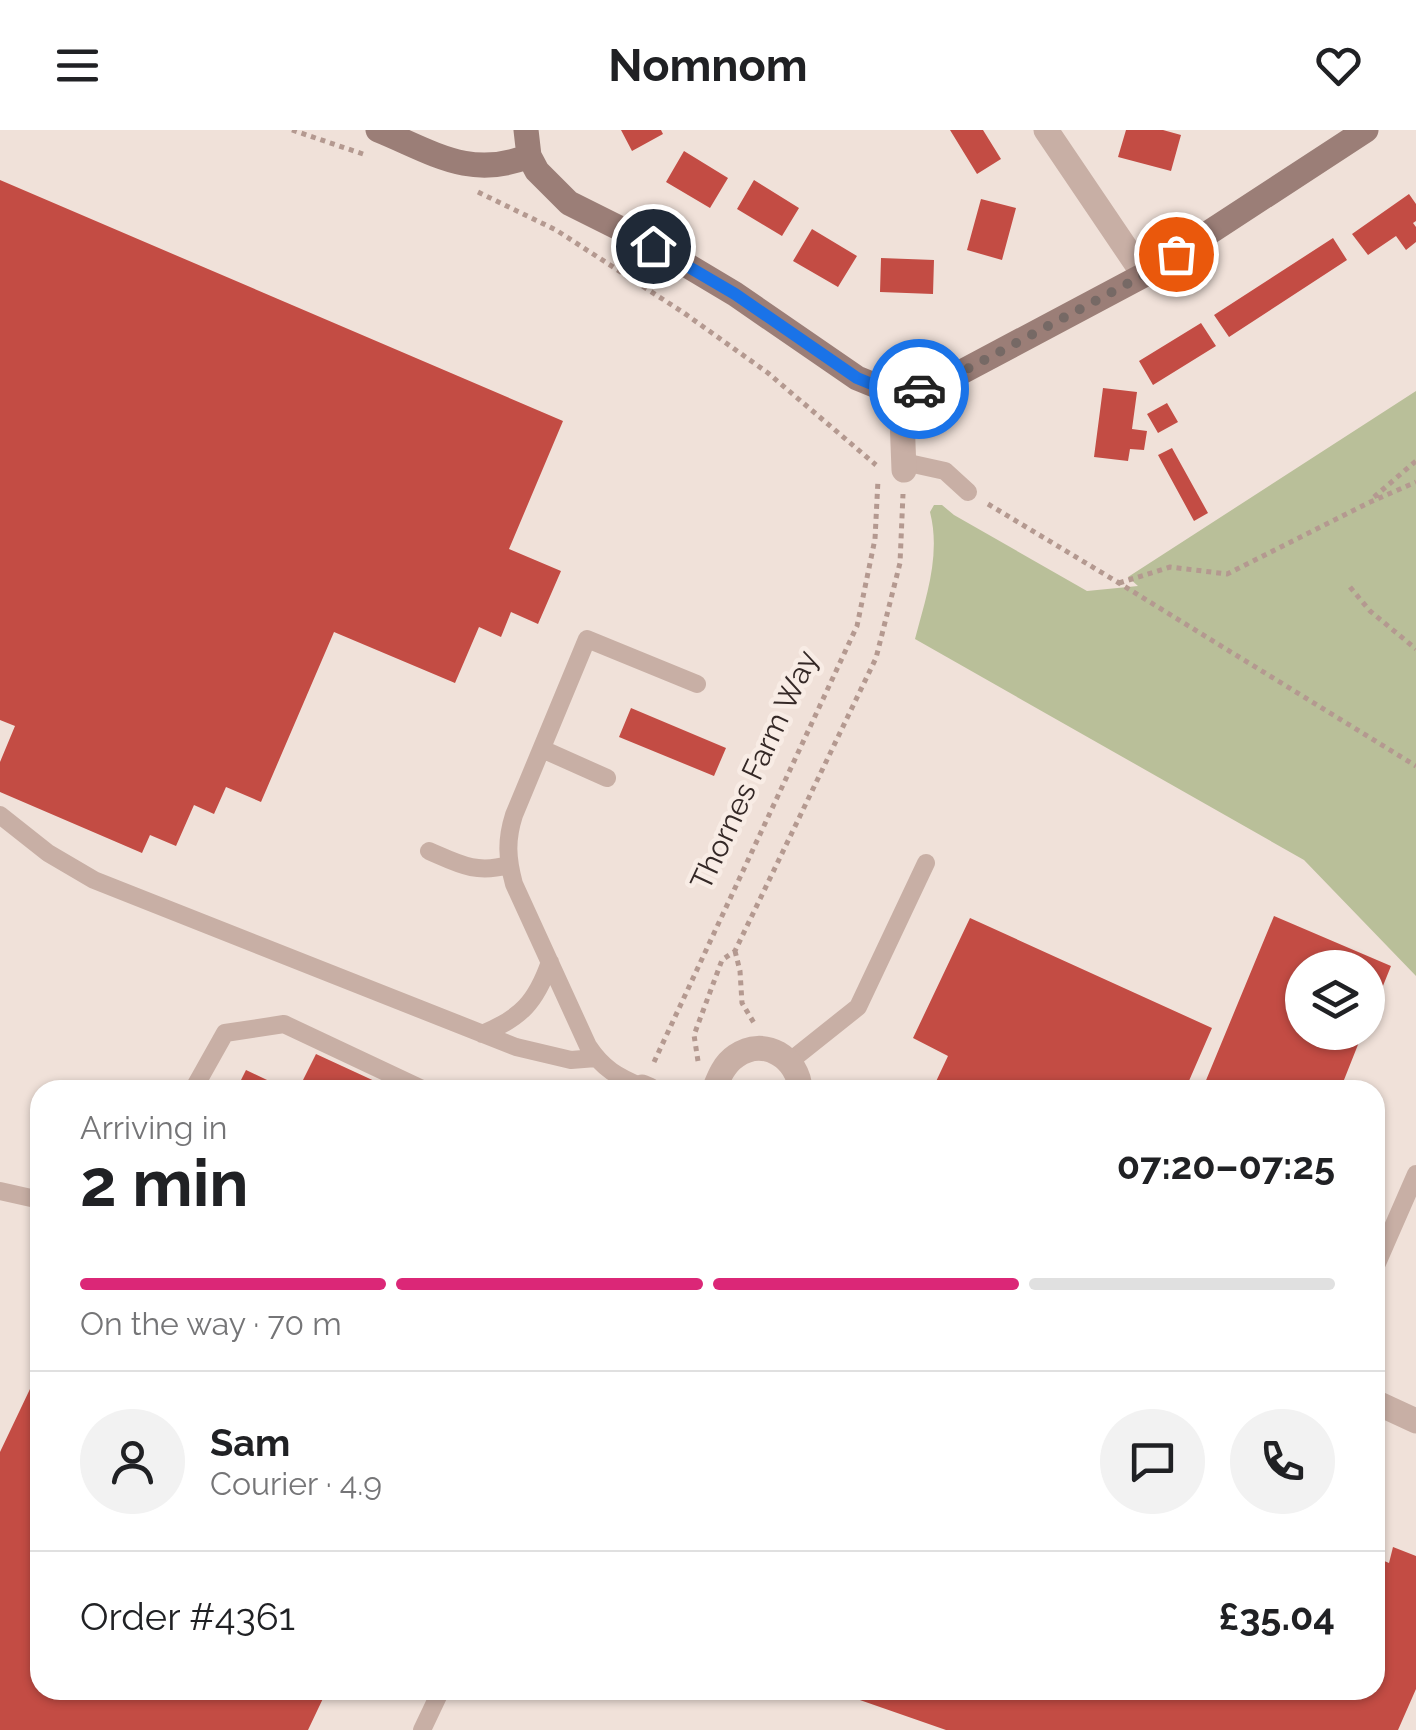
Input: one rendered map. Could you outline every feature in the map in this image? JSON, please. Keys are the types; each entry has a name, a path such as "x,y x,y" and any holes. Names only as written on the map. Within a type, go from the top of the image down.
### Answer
{"street":[{"path":"378,130 465,165 488,167 527,143 537,171 569,203 735,294 857,378 884,389 908,391 939,384 1144,275 1366,130"},
{"path":"1046,130 1144,275"},
{"path":"895,466 908,391"},
{"path":"718,1080 737,1054 762,1048 782,1057 796,1070 798,1080"},
{"path":"1385,1407 1416,1421"}],"lane":[{"path":"895,466 944,471 968,492"},
{"path":"624,1080 613,1075 588,1046 514,884 507,838 587,639 696,684"},
{"path":"542,749 607,778"},
{"path":"0,815 48,853 94,880 516,1047 571,1060 596,1058"},
{"path":"429,851 468,868 509,866"},
{"path":"782,1057 858,1007 926,863"},
{"path":"482,1034 506,1024 526,1008 541,987 550,962"},
{"path":"199,1080 225,1033 284,1024 403,1080"},
{"path":"1385,1245 1416,1174"},
{"path":"0,1191 30,1198"},
{"path":"422,1730 436,1700"}],"path":[{"path":"292,130 366,155"},
{"path":"477,192 556,230 684,314 895,466"},
{"path":"1368,503 1416,461"},
{"name":"Thornes Farm Way","path":"649,1080 857,626 895,466"},
{"path":"1120,583 1170,567 1228,574 1416,482"},
{"path":"968,492 1416,766"},
{"name":"Thornes Farm Way","path":"707,1080 700,1070 694,1035 722,960 735,950 876,658 900,563 902,529"},
{"path":"1350,588 1370,611 1416,649"},
{"path":"735,950 742,1002 753,1023 782,1057"}],"green space":[{"path":"1416,391 1416,976 1304,860 915,639 931,576 934,544 930,512 934,505 942,505 1087,591 1138,586 1128,577"}],"building":[{"path":"621,130 661,130 663,134 632,151"},
{"path":"950,130 983,130 1001,159 977,174"},
{"path":"1126,130 1163,130 1181,135 1171,171 1118,157"},
{"path":"684,151 728,178 710,208 666,182"},
{"path":"0,180 563,421 509,549 561,571 538,624 511,612 501,637 479,627 455,683 334,632 261,802 226,787 214,814 194,805 176,846 150,835 142,853 0,792 0,762 15,726 0,720"},
{"path":"754,180 799,208 782,236 737,209"},
{"path":"1409,194 1416,204 1416,242 1406,250 1396,236 1368,255 1352,234"},
{"path":"981,199 1016,208 1002,260 967,250"},
{"path":"812,229 857,256 838,287 793,261"},
{"path":"1333,238 1347,260 1229,337 1214,315"},
{"path":"881,258 934,260 933,294 880,292"},
{"path":"1201,323 1216,346 1153,385 1139,361"},
{"path":"1103,388 1137,392 1132,429 1147,431 1144,450 1130,449 1128,461 1094,457"},
{"path":"1167,403 1178,422 1158,433 1147,414"},
{"path":"1172,448 1208,513 1194,521 1158,455"},
{"path":"631,708 726,748 714,776 619,737"},
{"path":"1274,916 1354,950 1285,950 1285,1050 1356,1050 1344,1080 1206,1080"},
{"path":"970,918 1212,1028 1189,1080 937,1080 948,1056 913,1038"},
{"path":"316,1054 372,1080 303,1080"},
{"path":"246,1070 267,1080 241,1080"},
{"path":"30,1389 30,1700 322,1700 308,1730 0,1730 0,1452"},
{"path":"1393,1547 1416,1556 1416,1689 1398,1730 946,1730 860,1700 1385,1700 1385,1561 1389,1563"}],"way so far":[{"path":"919,389 939,384 1144,275 1176,254"}],"route":[{"path":"653,246 735,294 857,378 884,389 919,389"}]}
